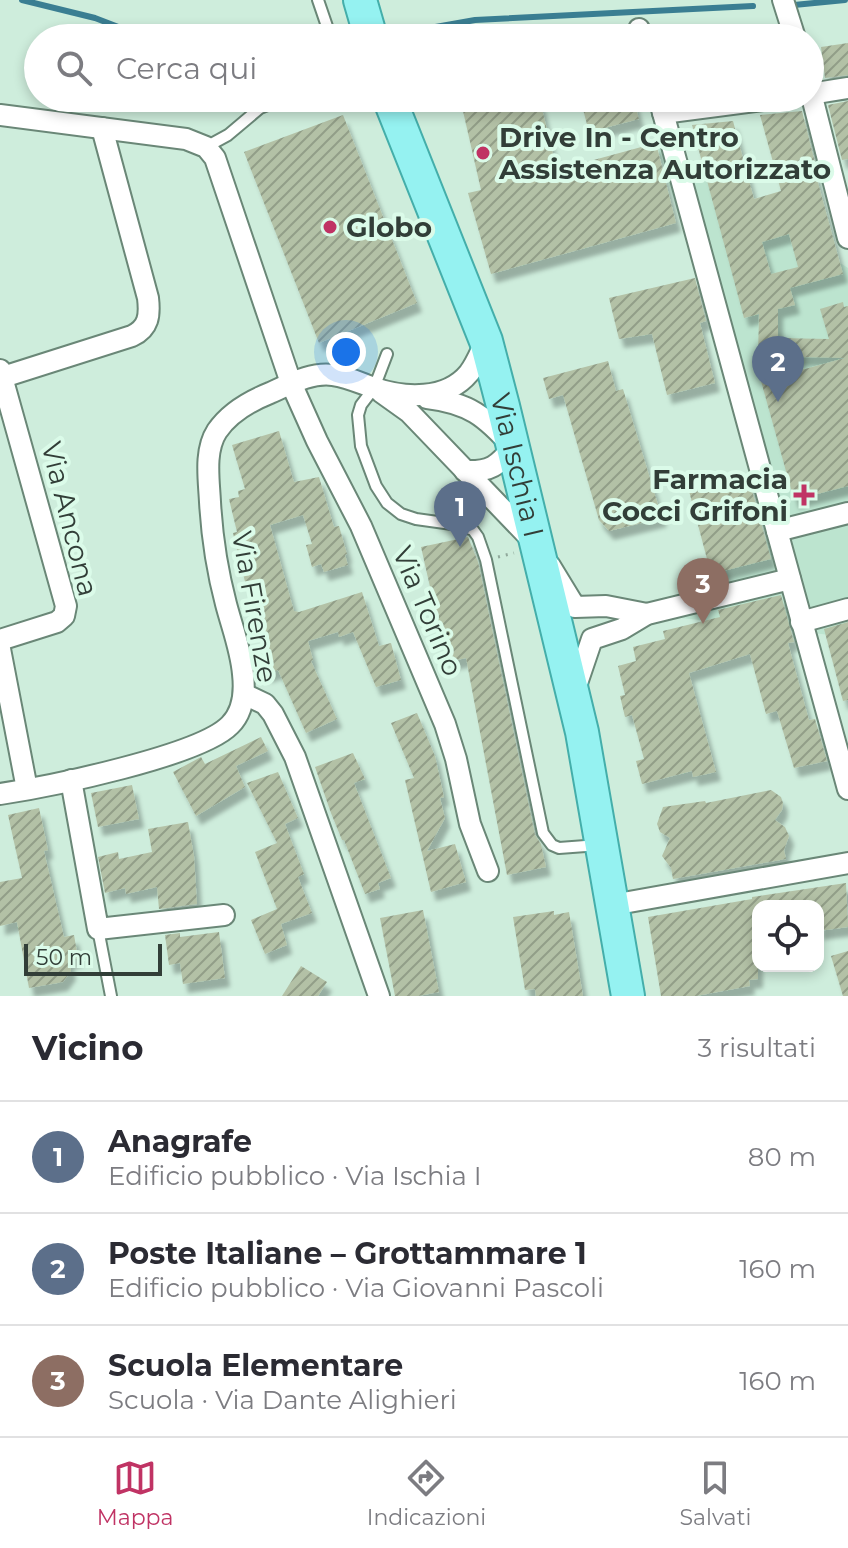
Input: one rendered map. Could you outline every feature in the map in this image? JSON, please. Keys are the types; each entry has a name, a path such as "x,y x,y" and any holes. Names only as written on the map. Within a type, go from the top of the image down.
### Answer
{"main road":[{"name":"Via Ischia I","path":"395,112 486,341 538,546 566,619 573,694 628,996"}],"street":[{"path":"783,0 791,24"},
{"path":"824,91 848,88"},
{"path":"663,112 848,789"},
{"path":"815,112 848,238"},
{"path":"0,115 186,139 206,147"},
{"path":"1,373 132,336 148,323 148,298 102,128"},
{"name":"Via Torino","path":"206,147 217,164 291,383 310,428 355,512 422,666 451,741 470,824 488,871"},
{"path":"415,396 438,393 459,381 469,373 486,341"},
{"name":"Via Ancona","path":"0,640 57,622 66,611 66,601 1,373"},
{"name":"Via Firenze","path":"0,794 71,780 174,753 212,737 233,722 244,694 242,662 213,541 210,450 215,434 233,414 252,401 315,375 331,374 374,388"},
{"path":"374,388 448,401 479,413 513,447 498,466 480,472 465,471"},
{"path":"374,388 409,412 538,546"},
{"path":"777,531 848,513"},
{"path":"647,614 606,606 566,619 567,639 575,642 592,639 622,629 647,614 790,579"},
{"path":"801,622 848,609"},
{"path":"573,694 592,639"},
{"path":"0,649 27,789"},
{"path":"244,694 265,704 279,723 301,773 379,996"},
{"path":"71,780 98,929 224,915"},
{"path":"612,905 848,863"}],"lane":[{"path":"318,0 326,24"},
{"path":"206,147 228,135 255,112"},
{"path":"387,354 374,388 361,405 357,425 361,446 380,492 401,514 473,530 481,544 543,833 552,845 559,848 602,844"},
{"path":"98,929 111,996"}],"shaded area":[{"path":"656,143 848,268 848,637 647,614 777,531"}],"building":[{"path":"848,43 848,75 825,78 824,47"},
{"path":"848,101 848,159 842,160 828,105"},
{"path":"463,112 543,112 557,170 656,143 676,223 491,274 468,193 481,190"},
{"path":"584,112 637,112 639,119 589,132"},
{"path":"802,112 843,274 790,288 795,305 778,309 778,338 829,339 820,309 843,302 844,307 848,306 848,486 794,500 761,381 845,358 758,356 759,314 744,318 692,125 733,121 754,199 781,191 760,115","holes":["789,234 798,267 771,274 762,242"]},
{"name":"Globo","path":"343,115 417,303 319,343 244,152"},
{"path":"695,278 706,321 700,323 715,383 667,395 652,334 619,339 609,298"},
{"path":"608,361 616,391 623,389 662,518 609,531 599,520 563,395 549,399 543,378"},
{"path":"279,431 294,482 319,477 334,527 339,526 348,565 324,572 321,564 312,567 306,545 312,544 303,515 270,525 294,611 362,592 379,646 391,643 401,680 376,687 353,632 339,637 338,632 308,641 311,661 337,719 306,733 278,670 266,674 261,656 269,645 257,604 251,606 233,533 237,532 229,499 239,497 238,491 245,489 232,445"},
{"path":"748,476 771,559 711,574 689,491"},
{"path":"468,537 478,562 535,835 541,844 546,867 507,875 466,658 447,662 421,547"},
{"path":"781,595 794,642 788,643 809,720 815,719 827,761 794,768 777,711 766,714 750,654 689,673 716,772 693,777 692,771 642,784 636,761 644,759 632,715 625,717 620,696 625,695 618,666 636,661 633,647 665,639 663,631 720,617 718,610"},
{"path":"848,622 848,700 843,701 824,629"},
{"path":"417,713 435,756 444,797 440,798 445,818 427,851 455,844 466,882 431,892 405,780 414,778 391,723"},
{"path":"261,737 268,751 236,766 245,787 196,816 173,772 201,757 205,764"},
{"path":"353,753 365,779 354,783 391,878 378,883 380,889 365,894 315,767"},
{"path":"278,772 298,818 285,824 304,874 298,877 312,913 281,924 287,945 265,954 251,920 277,909 255,852 277,843 247,783"},
{"path":"132,785 139,819 98,827 91,793"},
{"path":"771,790 781,797 783,803 775,820 785,827 789,836 784,850 786,859 673,879 671,868 662,856 670,838 660,832 657,824 663,807 706,803"},
{"path":"39,808 48,850 44,851 64,937 74,935 78,958 69,960 71,971 63,982 29,988 17,922 0,926 0,882 22,878 8,815"},
{"path":"188,822 197,904 159,909 157,887 126,894 125,888 105,893 98,857 118,852 119,859 152,852 148,829"},
{"path":"846,883 848,927 824,930 824,900 752,900 752,972 758,972 758,979 749,980 750,986 696,996 661,996 648,917"},
{"path":"423,910 439,992 395,996 380,918"},
{"path":"554,911 554,915 569,912 583,996 536,996 535,989 525,990 513,917"},
{"path":"219,932 225,978 183,984 180,963 169,965 165,935 180,933 180,937"},
{"path":"848,951 848,996 843,996 831,956"},
{"path":"301,966 327,982 318,996 282,996"}],"waterway":[{"path":"22,0 111,24"},
{"path":"794,5 845,0"},
{"path":"452,24 475,20 753,6"}],"place":[{"name":"Drive In - Centro Assistenza Autorizzato","path":"483,153"},
{"name":"Globo","path":"330,227"},
{"name":"Poste Italiane – Grottammare 1","path":"778,402"},
{"name":"Farmacia Cocci Grifoni","path":"804,495"},
{"name":"Anagrafe","path":"460,547"},
{"name":"Scuola Elementare","path":"703,624"}]}
